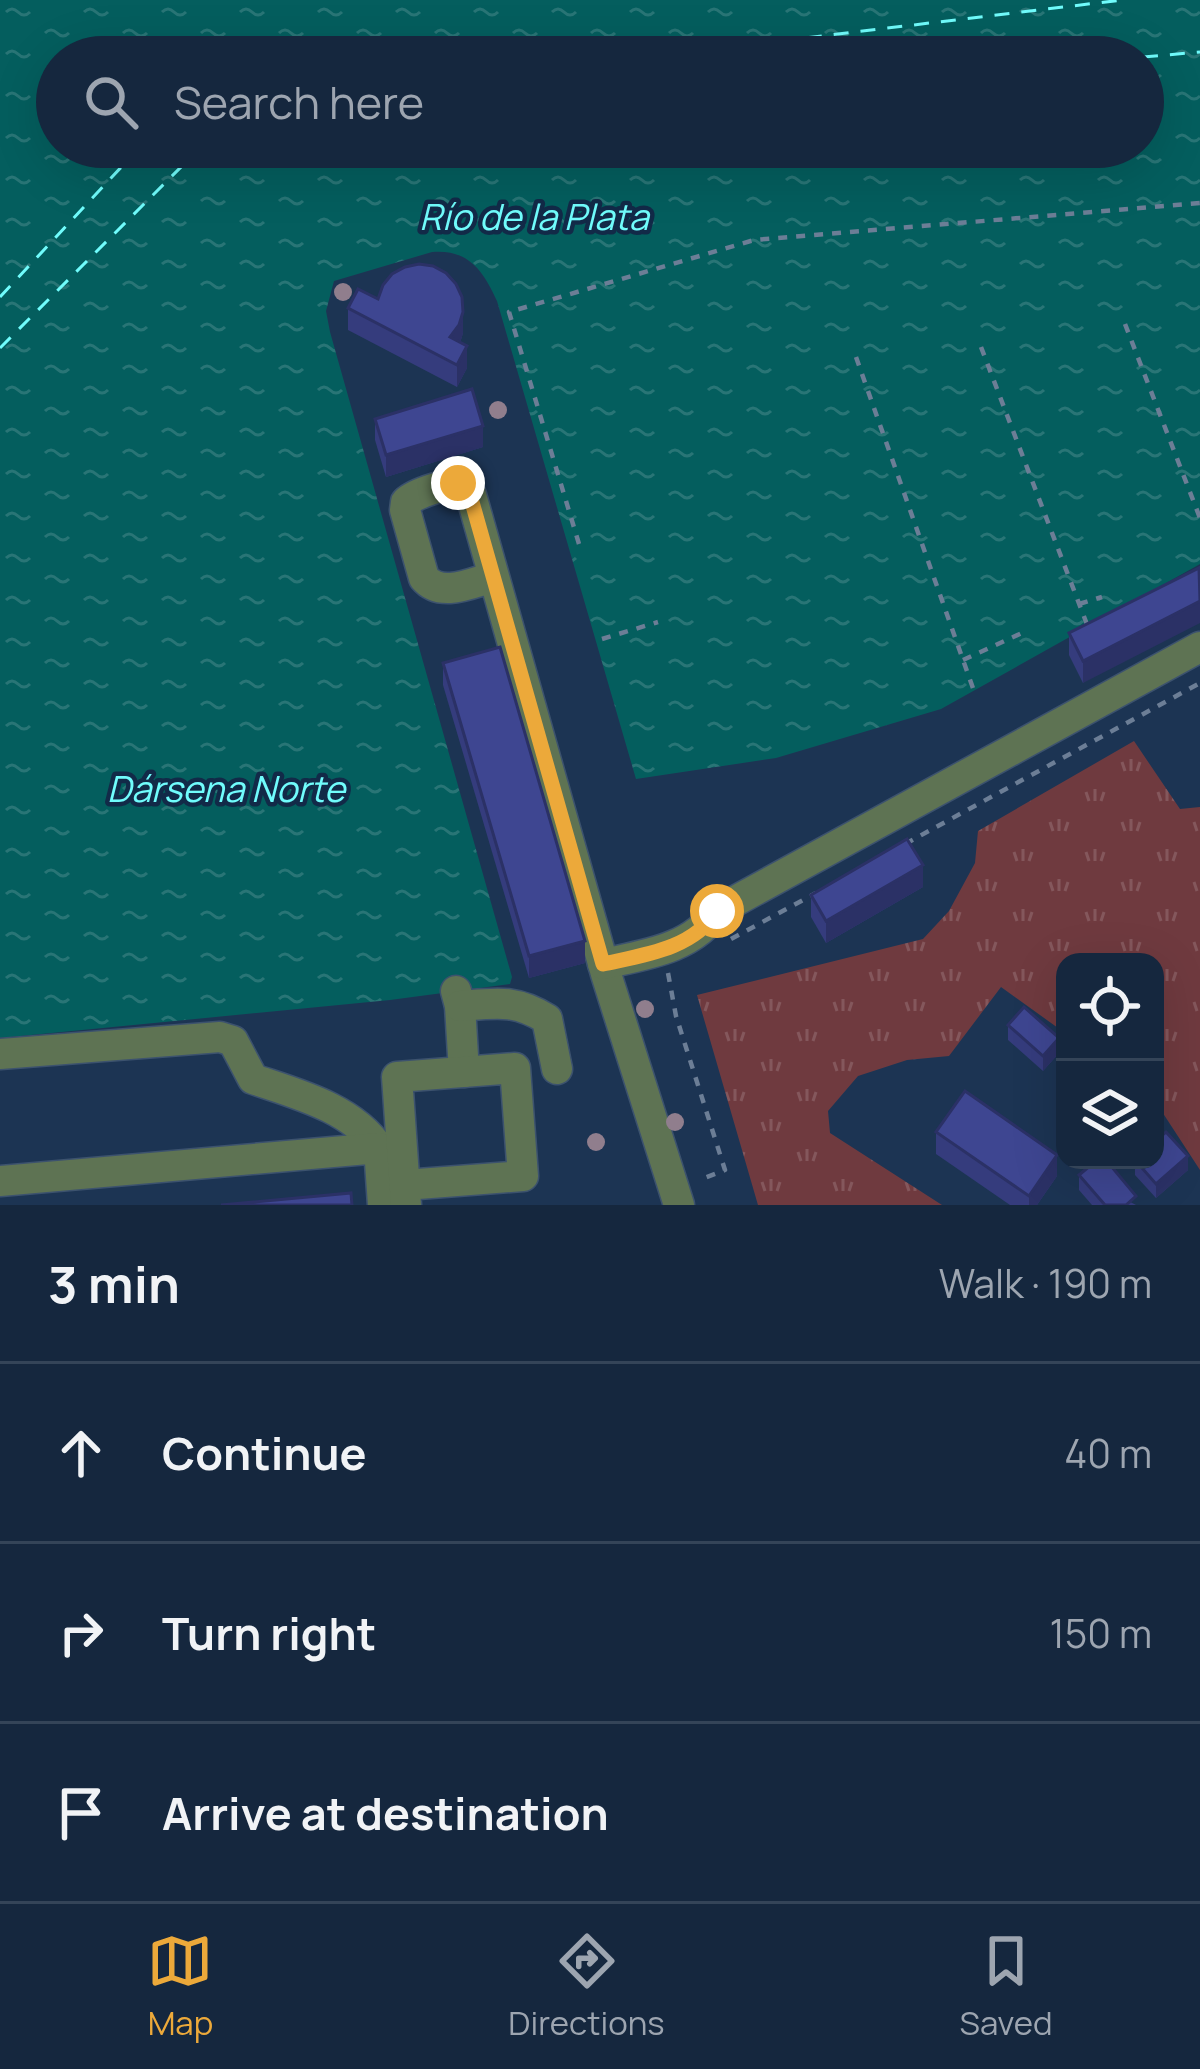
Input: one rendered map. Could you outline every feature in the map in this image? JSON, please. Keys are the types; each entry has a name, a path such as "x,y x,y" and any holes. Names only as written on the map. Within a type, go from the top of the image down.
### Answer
{"lane":[{"path":"493,577 603,964 686,1194"},
{"path":"603,964 665,950 709,925 717,911 1200,647"},
{"path":"464,1072 458,999 528,1007 547,1019 557,1070"},
{"path":"0,1054 220,1037 233,1041 253,1079 339,1113 368,1131 380,1148 398,1198"},
{"path":"515,1068 523,1176 398,1198 397,1077 515,1068"},
{"path":"0,1181 380,1148"}],"path":[{"path":"579,544 509,312 754,240 1200,202"},
{"path":"1125,325 1200,518"},
{"path":"982,347 1088,627"},
{"path":"856,357 974,691"},
{"path":"1079,604 1102,597"},
{"path":"602,639 658,622"},
{"path":"963,660 1022,633"},
{"path":"892,851 1200,683"},
{"path":"728,940 831,884"},
{"path":"667,974 725,1170 686,1194"}],"green space":[{"path":"1134,741 1180,809 1200,807 1200,1170 1164,1115 1164,953 1056,953 1056,1027 1001,987 949,1056 907,1060 858,1076 828,1111 830,1133 942,1205 758,1205 697,995 923,939 949,911 975,863 978,831"}],"water":[{"path":"0,0 1200,0 1200,564 941,709 776,758 636,779 497,301 486,280 465,258 432,252 334,281 326,311 330,332 512,977 510,984 0,1038"}],"building":[{"path":"419,264 446,273 462,297 463,312 450,337 467,346 457,365 348,308 358,289 378,299 392,274"},
{"path":"472,389 483,426 386,455 375,419"},
{"path":"1199,568 1200,601 1083,661 1069,633"},
{"path":"500,647 585,941 529,956 443,663"},
{"path":"907,839 923,865 826,921 811,895"},
{"path":"1024,1007 1056,1035 1056,1041 1043,1056 1008,1025"},
{"path":"965,1091 1056,1156 1029,1196 936,1132"},
{"path":"1164,1134 1188,1156 1156,1184 1143,1169 1164,1169"},
{"path":"1086,1169 1114,1169 1136,1196 1126,1205 1105,1205 1079,1175"},
{"path":"351,1193 352,1205 221,1205"}],"ferry route":[{"path":"821,36 1122,0"},
{"path":"1164,55 1200,52"},
{"path":"0,297 120,168"},
{"path":"0,348 180,168"}],"route":[{"path":"458,483 470,495 603,964 665,950 709,925 717,911"}],"water label":[{"name":"Río de la Plata","path":"534,216"},
{"name":"Dársena Norte","path":"226,788"}]}
